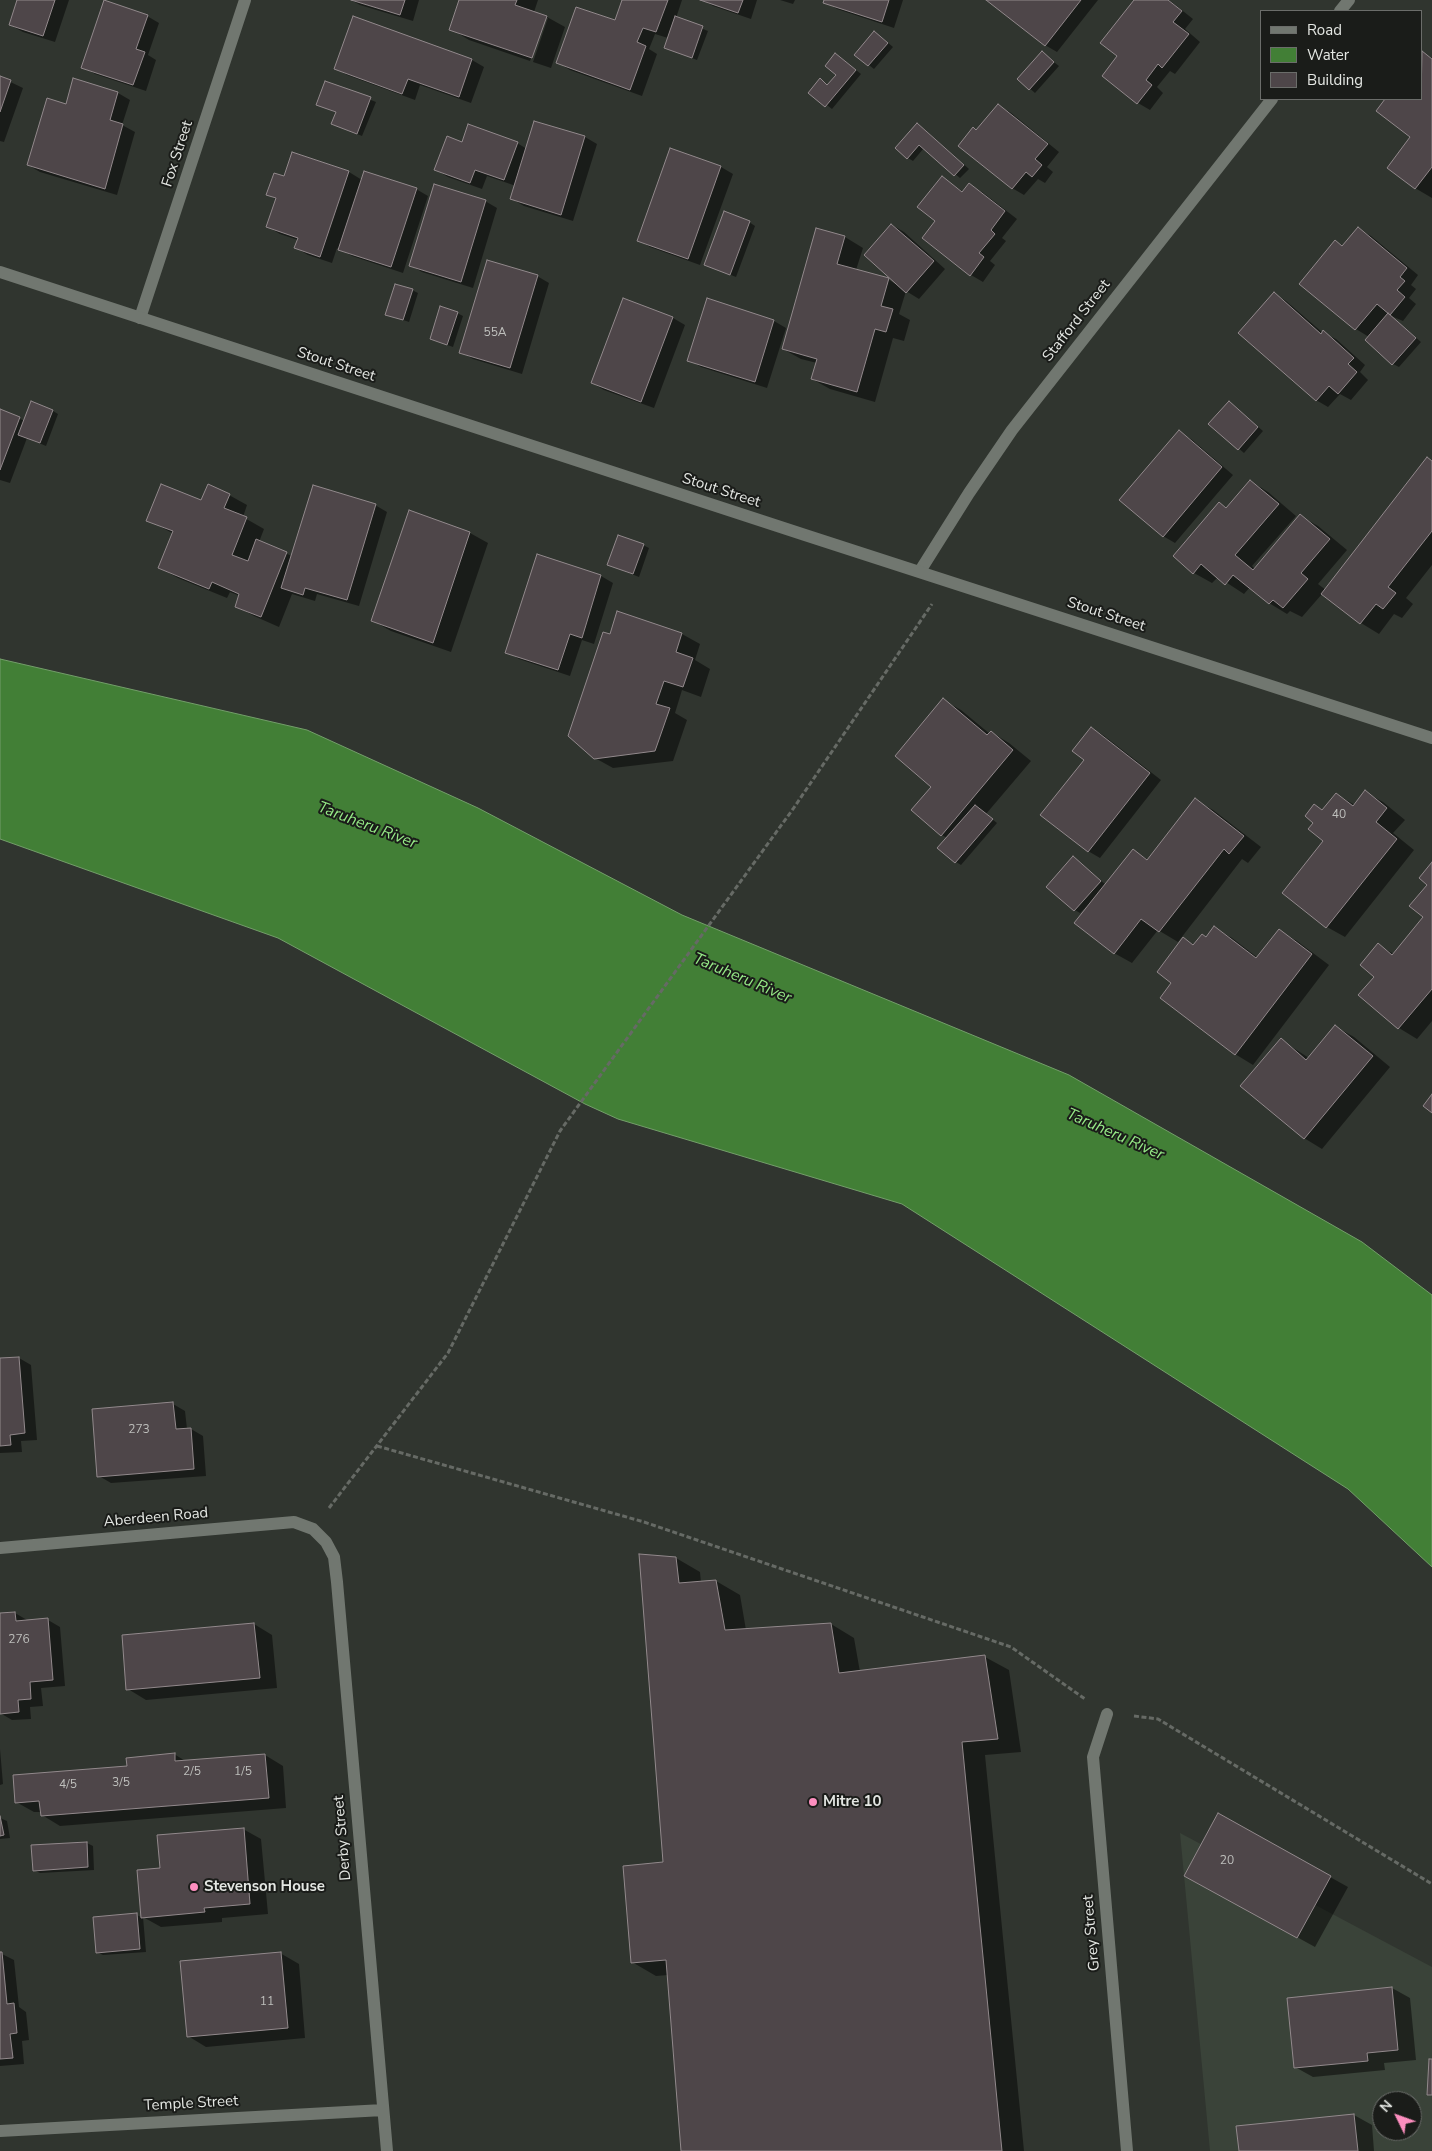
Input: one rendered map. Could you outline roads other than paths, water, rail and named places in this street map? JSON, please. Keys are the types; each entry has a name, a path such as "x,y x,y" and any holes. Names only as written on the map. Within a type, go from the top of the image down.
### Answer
{"street":[{"name":"Fox Street","path":"140,318 245,0"},
{"path":"1341,10 1349,0"},
{"name":"Stafford Street","path":"920,572 969,492 1012,430 1271,100"},
{"name":"Stout Street","path":"0,272 1432,738"},
{"name":"Aberdeen Road","path":"0,1548 294,1522 314,1529"},
{"name":"Derby Street","path":"314,1529 326,1542 334,1557 338,1582 386,2151"},
{"name":"Grey Street","path":"1107,1714 1093,1757 1127,2151"},
{"name":"Temple Street","path":"0,2131 383,2110"}],"water":[{"name":"Taruheru River","path":"0,659 307,730 478,808 682,915 1069,1075 1362,1242 1432,1295 1432,1567 1348,1489 902,1204 618,1119 585,1104 278,938 0,839"}],"place":[{"name":"Mitre 10","path":"813,1802"},
{"name":"Stevenson House","path":"194,1887"}]}
